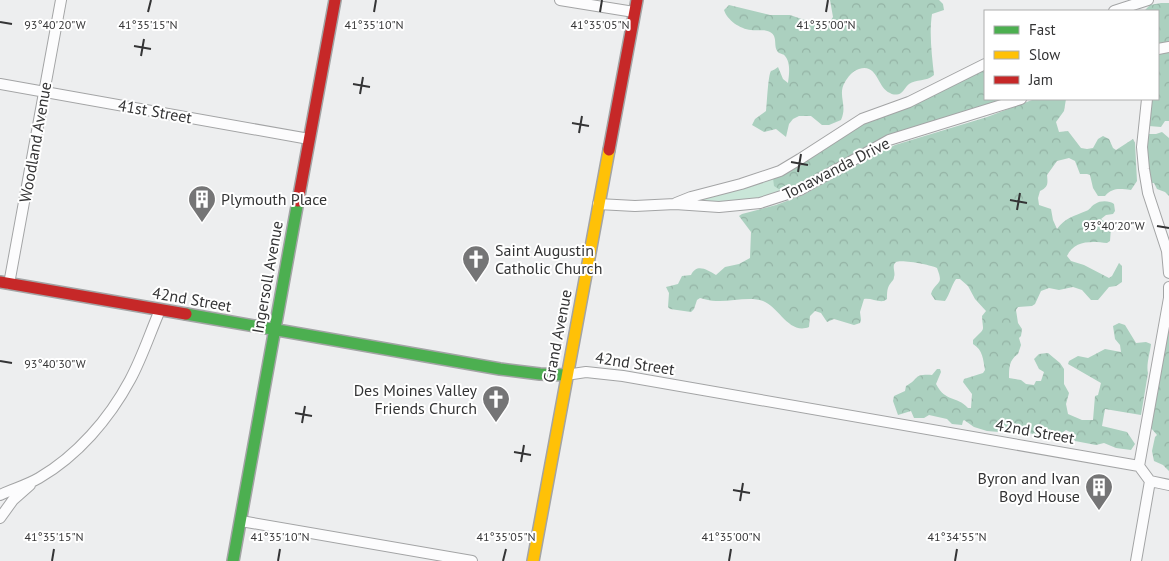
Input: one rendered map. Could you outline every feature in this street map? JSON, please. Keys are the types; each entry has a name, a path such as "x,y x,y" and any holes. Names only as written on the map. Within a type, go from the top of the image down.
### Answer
{"main road":[{"name":"Ingersoll Avenue","path":"233,561 335,0"},
{"name":"Grand Avenue","path":"533,561 635,6"},
{"name":"42nd Street","path":"5,283 500,369 566,375"}],"street":[{"name":"Woodland Avenue","path":"5,283 61,0"},
{"path":"560,0 635,6"},
{"path":"1118,10 1148,0"},
{"name":"Tonawanda Drive","path":"675,204 691,197 741,184 780,171 862,119 908,102 984,64"},
{"name":"41st Street","path":"0,84 309,139"},
{"name":"Tonawanda Drive","path":"598,204 635,206 675,204 719,207 740,206 780,197 800,190 889,140 1019,100"},
{"path":"1147,100 1142,147 1144,169 1150,198 1167,251 1169,273"},
{"path":"1169,287 1139,466 1150,481 1169,485"},
{"path":"0,518 13,500 38,478 61,462 100,425 130,380 160,310"},
{"name":"42nd Street","path":"566,375 586,372 623,376 1139,466"},
{"path":"0,495 38,478"},
{"path":"1136,561 1150,481"},
{"path":"241,521 472,561"}],"green space":[{"path":"830,0 939,0 943,4 944,10 932,14 931,22 934,75 928,79 912,82 901,93 891,94 882,86 874,73 865,68 859,69 850,74 843,87 843,115 841,120 829,125 822,125 811,116 799,116 789,124 786,137 776,129 764,132 752,125 755,119 766,111 771,71 778,67 783,79 788,83 788,62 785,55 777,51 773,34 768,31 738,26 728,17 724,10 729,5 770,15 790,15 823,25 829,23 833,17"},
{"path":"1169,3 1169,43 1159,46 1159,10 1145,10 1150,5"},
{"path":"1169,51 1169,121 1165,121 1161,127 1149,126 1152,100 1159,100 1159,54"},
{"path":"984,68 984,100 1007,100 882,140 783,192 774,186 773,178 802,164 864,122"},
{"path":"1032,100 1066,100 1064,111 1056,122 1059,132 1068,131 1081,148 1093,148 1098,139 1103,136 1109,139 1116,150 1133,139 1135,143 1137,181 1131,190 1117,189 1105,196 1098,196 1093,188 1090,175 1080,174 1075,161 1069,158 1057,161 1047,175 1047,185 1040,191 1038,198 1039,205 1051,209 1057,229 1067,220 1097,203 1105,201 1114,204 1115,211 1113,214 1106,215 1101,219 1111,227 1110,241 1107,243 1090,242 1079,244 1067,256 1071,261 1084,265 1109,278 1119,263 1122,266 1122,282 1116,286 1109,287 1098,300 1091,300 1082,290 1073,287 1059,290 1049,288 1041,291 1035,304 1032,306 1018,307 1016,310 1018,323 1022,329 1019,338 1021,345 1018,354 1010,364 1009,371 1009,378 1034,385 1036,381 1041,381 1044,372 1039,369 1034,359 1039,354 1048,353 1064,369 1064,384 1069,393 1066,404 1068,414 1082,420 1093,420 1095,396 1098,395 1101,383 1068,364 1069,361 1078,356 1088,358 1105,349 1121,352 1120,345 1115,339 1113,326 1119,323 1125,325 1136,343 1146,342 1151,344 1141,415 1105,409 1102,426 1127,432 1135,444 1131,450 1116,448 1104,443 1096,445 1075,441 1070,432 1066,430 1056,437 1048,437 1009,429 999,432 987,431 974,427 964,420 962,425 952,424 947,419 929,415 924,418 914,418 911,411 898,415 893,401 894,396 905,391 906,386 919,376 932,375 937,369 940,369 941,372 936,384 940,390 947,397 971,408 972,394 963,382 964,379 983,373 985,370 982,355 973,344 973,340 983,330 982,316 986,311 975,299 968,286 960,279 956,279 945,301 935,300 931,294 940,277 937,268 934,267 910,262 896,262 894,265 894,278 888,287 887,299 881,301 864,299 860,312 860,323 854,325 834,319 827,322 821,313 815,311 810,316 809,327 796,327 790,324 769,304 752,299 716,301 700,298 691,312 670,309 668,307 669,293 666,287 678,284 682,276 691,275 693,271 699,268 716,275 725,267 739,264 750,258 751,232 739,216 742,214 776,205 803,195 895,145 987,117"},
{"path":"1162,132 1169,138 1169,196 1157,189 1154,183 1152,183 1148,162 1148,134"},
{"path":"773,178 783,192 738,200 693,203 702,198 751,186"},
{"path":"1169,324 1169,471 1163,465 1154,461 1152,451 1157,435 1151,428"}],"traffic: fast":[{"path":"233,561 298,201"},
{"path":"186,314 500,369 566,375"}],"traffic: slow":[{"path":"533,561 609,150"}],"traffic: jam":[{"path":"298,201 335,0"},
{"path":"609,150 637,0"},
{"path":"0,282 186,314"}],"place":[{"name":"Plymouth Place","path":"202,223"},
{"name":"Saint Augustin Catholic Church","path":"476,283"},
{"name":"Des Moines Valley Friends Church","path":"496,423"},
{"name":"Byron and Ivan Boyd House","path":"1099,511"}]}
